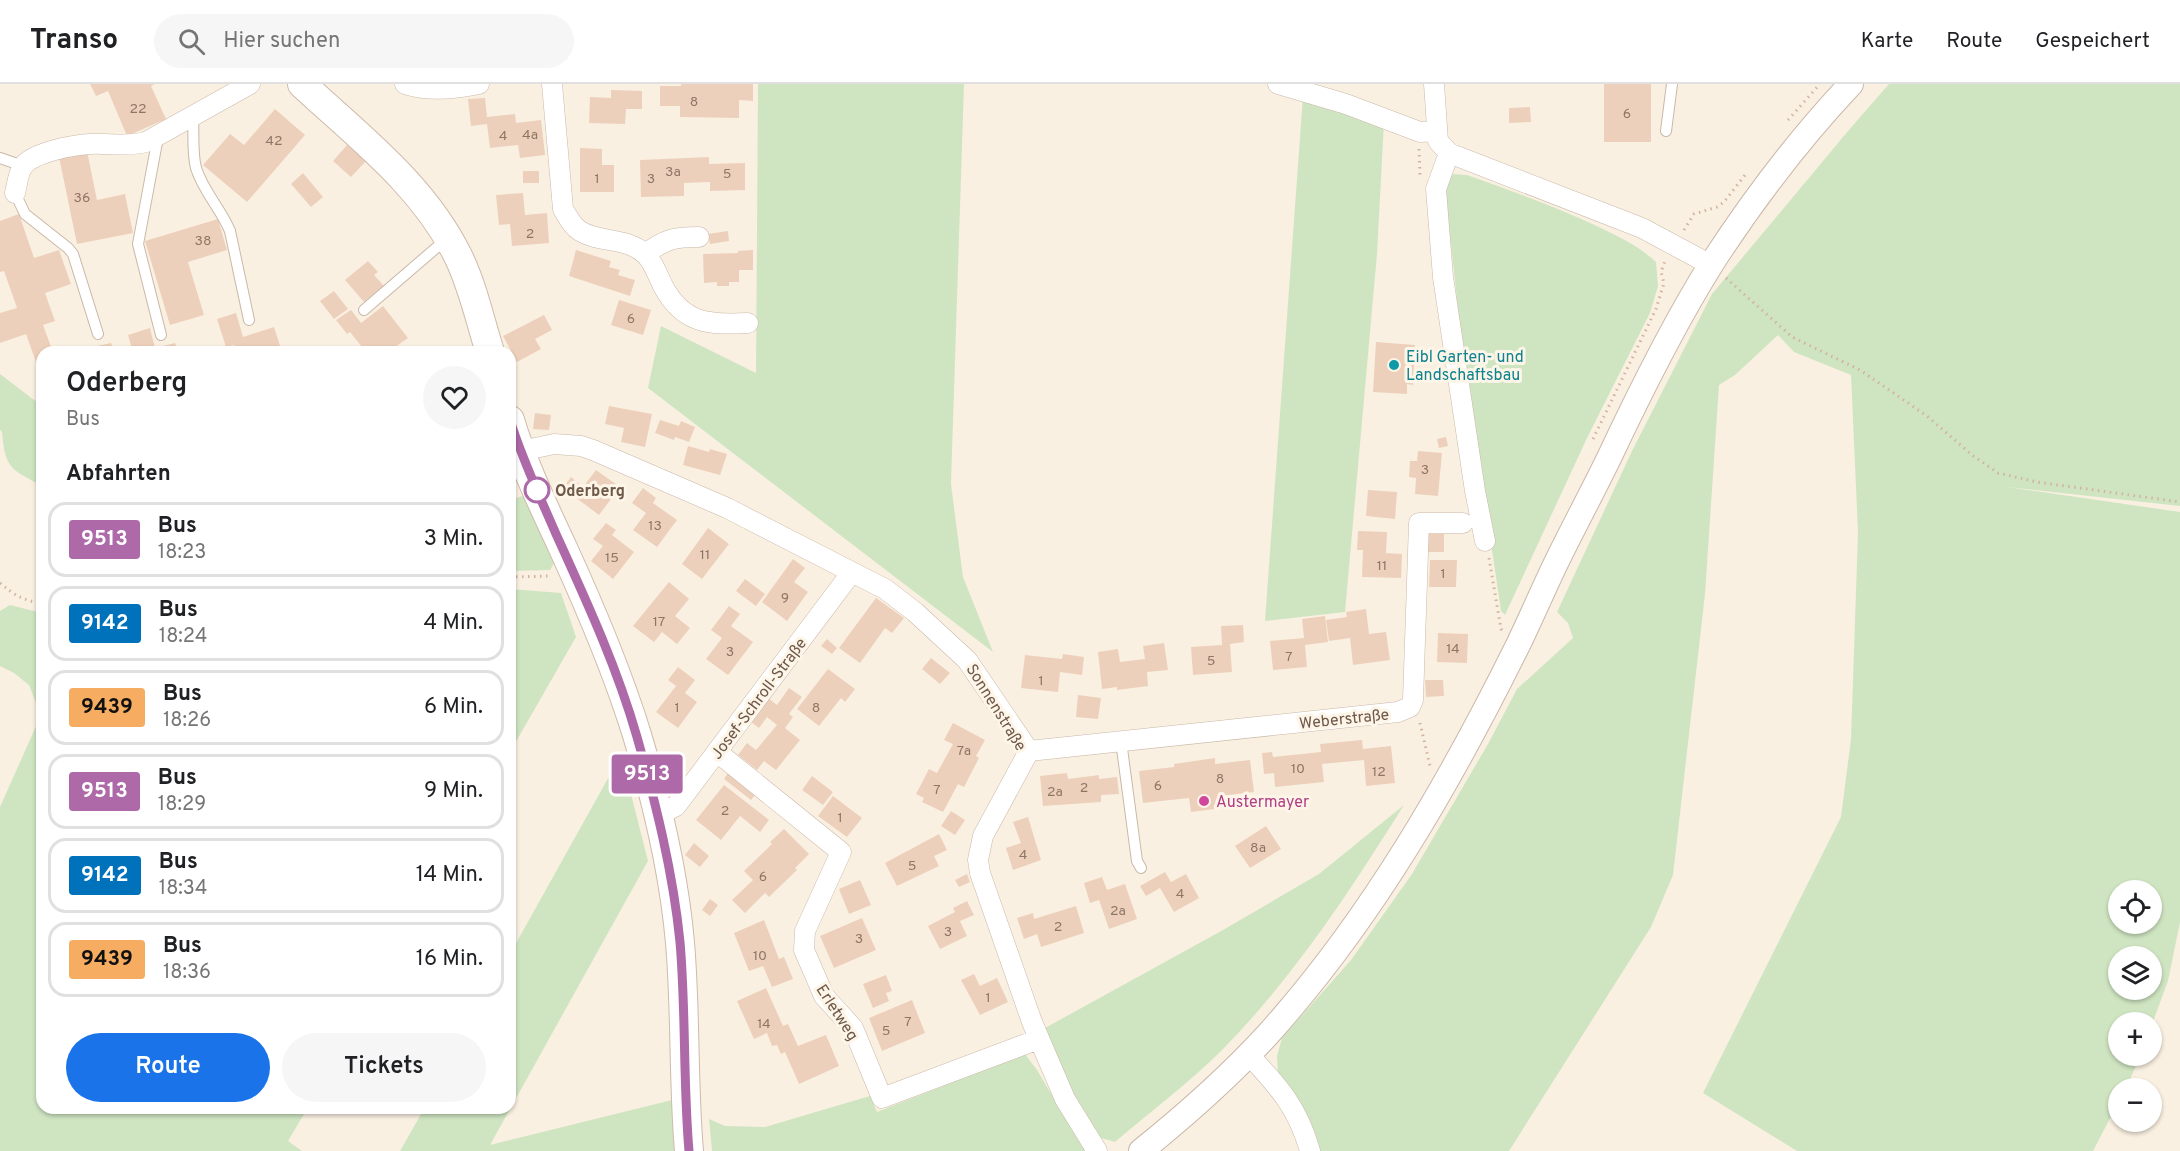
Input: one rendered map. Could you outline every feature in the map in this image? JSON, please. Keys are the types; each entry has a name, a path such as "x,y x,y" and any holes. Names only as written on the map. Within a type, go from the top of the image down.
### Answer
{"main road":[{"path":"302,84 398,172 418,195 449,239 468,279 488,346"},
{"path":"516,437 592,613 621,687 637,735 658,815 674,896 680,943 689,1151"}],"street":[{"path":"15,193 24,166 33,158 89,144 136,145 158,137 250,84"},
{"path":"405,84 430,89 479,84"},
{"path":"552,84 563,209 579,231 633,246 645,254 669,297 681,311 703,322 748,323"},
{"path":"1278,84 1346,104 1420,132 1436,131"},
{"path":"1434,84 1438,141 1449,153 1642,228 1711,265"},
{"path":"1142,1151 1202,1100 1249,1054 1302,994 1341,945 1399,858 1445,782 1519,643 1646,380 1711,265 1748,210 1824,112 1851,84"},
{"path":"1449,153 1436,189 1443,276 1475,491 1485,541"},
{"path":"645,254 674,237 699,237"},
{"name":"Sonnenstraße","path":"521,451 555,444 581,446 727,508 885,589 915,612 967,660 1029,751 983,836 978,860 980,873 1039,1039 1065,1099 1096,1151"},
{"name":"Weberstraße","path":"1029,751 1398,712 1410,707 1413,700 1419,523 1463,523"},
{"name":"Josef-Schroll-Straße","path":"658,815 676,806 852,572"},
{"name":"Erletweg","path":"717,752 841,852 805,931 804,950 824,996 853,1028 882,1098 1039,1039"},
{"path":"1249,1054 1297,1113 1310,1151"}],"lane":[{"path":"1666,131 1672,84"},
{"path":"193,117 197,170 207,191 224,216 230,231 249,320"},
{"path":"158,137 138,244 161,335"},
{"path":"0,158 24,166"},
{"path":"15,193 25,214 73,254 98,334"},
{"path":"364,310 449,239"},
{"path":"1121,741 1137,861 1141,868"}],"path":[{"path":"1786,123 1820,84"},
{"path":"1676,245 1694,214 1717,207 1724,202 1752,167"},
{"path":"1711,265 1792,337 1860,370 1928,416 1972,455 1998,473 2037,482 2180,502"},
{"path":"1485,541 1501,629 1504,632"},
{"path":"516,577 564,575 573,571"},
{"path":"0,583 15,596 36,602"},
{"path":"1410,707 1419,717 1431,768 1436,759"}],"green space":[{"path":"758,84 964,84 951,484 963,577 993,652 648,388 661,326 756,373"},
{"path":"1889,84 2180,84 2180,506 2007,487 2180,512 2180,922 2168,981 2162,997 2162,946 2108,946 2108,1000 2161,1000 2157,1012 2108,1012 2108,1066 2136,1066 2131,1078 2108,1078 2108,1122 2093,1151 1797,1151 1703,1093 1841,817 1851,739 1858,532 1851,375 1794,352 1778,335 1735,375 1719,385 1705,594 1673,875 1651,927 1509,1151 1317,1151 1278,1078 1277,1056 1282,1038 1351,960 1412,874 1488,744 1517,689 1573,638 1568,623 1557,612 1632,451 1712,294"},
{"path":"1303,96 1384,122 1377,254 1345,612 1265,621"},
{"path":"1452,174 1467,175 1568,213 1623,239 1656,262 1658,286 1650,313 1587,438 1505,615 1501,611 1462,346 1445,188 1446,179"},
{"path":"0,374 36,401 36,483 23,476 8,461 0,430"},
{"path":"525,495 554,563 550,570 516,571 516,498"},
{"path":"516,589 561,593 576,637 516,742"},
{"path":"10,605 36,612 36,703 29,685 14,673 0,666 0,611"},
{"path":"36,726 36,1114 304,1114 288,1141 302,1151 0,1151 0,807"},
{"path":"621,755 648,861 516,1098 516,943"},
{"path":"1404,805 1320,932 1248,1022 1196,1074 1115,1142 1098,1137 1068,1087 1045,1028 1319,874"},
{"path":"1025,1054 1085,1151 712,1151 709,1119 725,1126 765,1127 870,1096 877,1112"},
{"path":"672,1100 678,1151 400,1151 421,1114 507,1114 490,1145"}],"building":[{"path":"90,84 155,84 151,86 166,119 127,136 108,91 96,96"},
{"path":"681,84 753,84 753,101 739,100 739,118 680,117 680,106 660,106 660,86 681,86"},
{"path":"1604,84 1651,84 1651,142 1604,142"},
{"path":"611,90 642,91 642,109 626,109 625,124 589,123 590,97 611,98"},
{"path":"485,98 487,117 515,114 516,123 541,120 545,155 520,158 518,145 490,148 487,124 471,126 468,99"},
{"path":"1530,107 1531,122 1509,123 1509,108"},
{"path":"275,109 305,135 247,202 203,165 230,134 244,145"},
{"path":"347,145 366,161 351,177 333,161"},
{"path":"580,148 602,149 602,165 614,165 614,192 580,192"},
{"path":"87,151 97,200 125,194 133,233 77,244 59,157"},
{"path":"709,157 709,164 745,163 745,190 710,191 710,182 684,183 684,196 641,197 640,160"},
{"path":"523,171 539,171 539,183 523,183"},
{"path":"303,173 323,197 311,207 291,184"},
{"path":"523,193 525,215 547,213 549,243 512,246 510,224 499,225 496,195"},
{"path":"19,214 34,258 59,250 71,284 45,293 55,321 43,325 51,346 36,346 36,362 26,334 0,343 0,313 17,308 4,271 0,272 0,221"},
{"path":"218,219 227,250 188,262 204,315 170,325 145,241"},
{"path":"728,231 729,241 710,244 708,234"},
{"path":"576,250 611,261 609,267 620,270 618,275 635,280 630,296 569,276"},
{"path":"753,250 753,270 739,270 739,282 729,282 729,286 717,286 717,282 704,283 703,254"},
{"path":"368,261 378,272 374,275 384,286 364,302 345,280"},
{"path":"334,291 348,309 334,319 320,301"},
{"path":"619,300 651,310 643,335 611,325"},
{"path":"383,306 408,338 397,346 361,346 350,332 347,334 336,320 351,310 361,323"},
{"path":"236,313 243,337 274,327 280,346 226,346 217,319"},
{"path":"544,315 552,330 535,339 541,349 517,362 516,346 508,346 503,336"},
{"path":"150,328 154,346 131,346 128,335"},
{"name":"Eibl Garten- und Landschaftsbau","path":"1376,342 1415,345 1413,385 1407,384 1407,394 1373,392"},
{"path":"609,406 652,414 645,447 621,442 624,428 605,424"},
{"path":"535,413 551,415 549,430 533,429"},
{"path":"660,420 679,426 681,421 695,427 689,442 675,437 674,440 655,433"},
{"path":"1446,437 1448,446 1439,448 1437,439"},
{"path":"688,446 727,454 720,475 683,465"},
{"path":"1418,451 1442,453 1438,496 1415,494 1416,478 1409,477 1410,461 1417,461"},
{"path":"596,470 620,487 599,515 563,488 571,477 583,487"},
{"path":"643,488 656,498 653,503 677,520 657,547 633,530 646,513 632,503"},
{"path":"1368,490 1397,492 1395,519 1366,516"},
{"path":"606,523 616,530 612,535 634,552 613,579 591,561 603,546 593,539"},
{"path":"708,528 729,544 702,579 682,564"},
{"path":"1358,531 1387,532 1386,553 1402,554 1401,578 1362,577 1363,550 1357,550"},
{"path":"1426,534 1444,534 1444,552 1426,552"},
{"path":"793,559 805,568 794,582 808,592 787,621 762,602"},
{"path":"1430,560 1457,560 1456,587 1429,587"},
{"path":"745,579 765,594 756,606 736,591"},
{"path":"669,582 689,599 675,616 690,628 677,644 662,632 654,642 633,626"},
{"path":"876,598 904,618 892,633 885,628 860,663 839,648"},
{"path":"729,606 740,614 731,626 753,642 728,675 706,659 722,638 711,630"},
{"path":"1366,609 1369,634 1386,632 1390,660 1353,665 1350,638 1329,641 1326,620 1347,617 1346,612"},
{"path":"1325,616 1328,642 1305,645 1307,667 1273,670 1270,641 1304,638 1302,619"},
{"path":"1243,625 1244,642 1230,644 1232,672 1193,675 1191,647 1222,645 1221,626"},
{"path":"1438,633 1468,634 1467,663 1437,662"},
{"path":"827,639 837,648 832,654 821,646"},
{"path":"1164,643 1168,670 1147,672 1148,686 1117,690 1117,687 1102,689 1098,652 1118,649 1120,662 1145,659 1143,646"},
{"path":"1063,654 1084,657 1082,675 1060,672 1058,692 1021,688 1025,655 1062,659"},
{"path":"931,658 950,673 940,684 922,669"},
{"path":"678,667 695,680 685,693 697,702 678,728 656,712 676,686 668,680"},
{"path":"828,669 855,689 845,702 841,698 819,726 797,709"},
{"path":"1425,680 1443,680 1444,696 1426,697"},
{"path":"789,688 802,697 789,714 793,717 785,728 800,740 776,770 764,761 757,770 738,755 747,743 756,750 777,725 767,717 759,728 751,722 768,698 777,705"},
{"path":"1078,695 1101,698 1098,719 1076,717"},
{"path":"953,723 985,740 976,756 979,758 964,787 958,784 943,812 922,802 924,798 916,794 929,769 937,773 953,744 944,740"},
{"path":"1362,740 1363,749 1391,746 1395,783 1366,786 1364,760 1322,764 1324,782 1275,787 1274,773 1264,774 1262,753 1272,752 1273,757 1321,752 1320,744"},
{"path":"1215,758 1215,764 1250,760 1254,792 1220,796 1222,808 1191,812 1189,798 1143,803 1139,771 1174,767 1174,764"},
{"path":"728,773 756,794 751,800 724,779"},
{"path":"1067,773 1068,779 1099,775 1099,779 1117,777 1119,794 1101,795 1101,802 1043,806 1040,776"},
{"path":"812,776 833,792 823,805 802,790"},
{"path":"724,785 769,820 760,832 740,816 721,840 696,820"},
{"path":"833,796 862,818 847,837 818,816"},
{"path":"951,811 965,820 955,835 941,826"},
{"path":"1028,817 1041,860 1013,870 1006,848 1021,843 1013,822"},
{"path":"1266,826 1281,849 1250,868 1235,846"},
{"path":"784,829 809,854 795,868 797,870 769,897 765,893 745,913 732,900 753,880 744,871"},
{"path":"939,834 947,850 934,856 939,866 897,886 885,863"},
{"path":"694,843 709,856 700,867 685,855"},
{"path":"1165,872 1171,882 1186,874 1199,898 1174,912 1160,888 1146,896 1140,886"},
{"path":"967,874 970,882 959,887 955,880"},
{"path":"1102,877 1107,890 1125,884 1137,919 1109,929 1099,900 1090,903 1084,883"},
{"path":"860,880 871,905 849,914 839,889"},
{"path":"710,899 718,905 710,916 702,910"},
{"path":"967,901 974,915 960,921 967,936 940,949 928,926 955,912 953,908"},
{"path":"1076,906 1084,933 1041,947 1037,934 1024,939 1017,918 1033,913 1034,919"},
{"path":"862,918 876,950 834,968 820,936"},
{"path":"764,920 779,959 784,957 793,979 772,987 763,966 749,971 734,933"},
{"path":"974,974 980,986 997,978 1008,1002 980,1015 961,980"},
{"path":"886,975 892,991 886,993 889,1001 873,1008 863,984"},
{"path":"766,988 783,1026 788,1024 798,1046 826,1035 839,1066 799,1084 785,1052 781,1054 777,1045 772,1046 767,1033 754,1039 737,1001"},
{"path":"912,1000 925,1033 882,1051 869,1018"}],"bus line":[{"name":"9513","path":"516,437 536,488 592,613 621,687 637,735 658,815 674,896 680,943 689,1151"}],"place":[{"name":"Eibl Garten- und Landschaftsbau","path":"1394,365"},
{"name":"Oderberg","path":"537,490"},
{"name":"Austermayer","path":"1204,801"}]}
